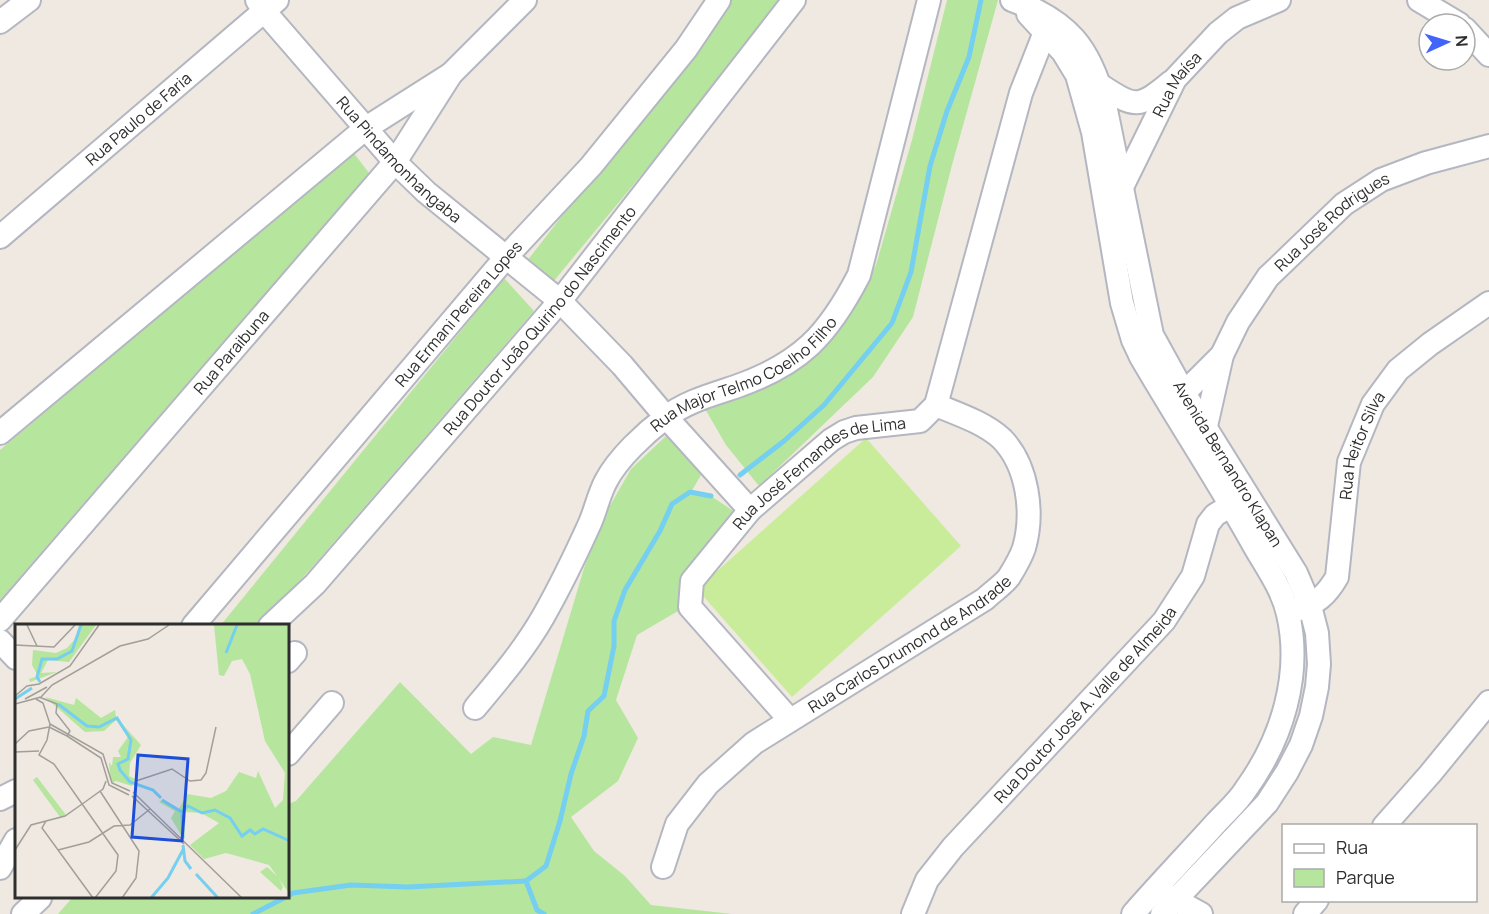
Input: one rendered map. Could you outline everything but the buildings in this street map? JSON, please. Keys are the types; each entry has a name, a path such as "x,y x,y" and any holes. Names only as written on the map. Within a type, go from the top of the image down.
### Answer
{"street":[{"path":"0,22 29,0"},
{"name":"Rua Paraibuna","path":"0,620 395,162 451,74 525,0"},
{"name":"Rua Ermani Pereira Lopes","path":"195,624 507,256 591,166 686,49 719,0"},
{"name":"Rua Doutor João Quirino do Nascimento","path":"272,624 315,584 560,301 794,0"},
{"name":"Rua Major Telmo Coelho Filho","path":"475,708 522,652 544,615 590,523 606,480 631,448 666,417 686,405 757,379 790,362 819,337 842,308 859,275 929,0"},
{"name":"Rua Maísa","path":"1112,189 1175,79 1218,33 1237,18 1279,0"},
{"path":"1419,0 1439,12"},
{"name":"Avenida Bernandro Klapan","path":"1015,1 1049,26 1079,43 1093,68 1100,85 1122,303 1133,340 1177,398 1240,499 1296,573 1310,606 1317,633 1319,663 1317,687 1311,716 1301,745 1267,803 1168,907"},
{"name":"Rua Pindamonhangaba","path":"266,4 395,162 426,192 560,301 622,365 750,510"},
{"name":"Rua Paulo de Faria","path":"0,237 266,4"},
{"path":"936,405 1021,93 1049,26"},
{"name":"Avenida Bernandro Klapan","path":"1049,26 1077,75 1112,189"},
{"path":"1477,42 1489,55"},
{"path":"1029,73 1036,66 1045,63 1070,64"},
{"name":"Rua Paraibuna","path":"0,433 366,128 451,74"},
{"path":"1100,85 1119,98 1139,103 1154,97 1175,79"},
{"name":"Rua José Rodrigues","path":"1198,432 1222,356 1238,322 1268,277 1344,204 1381,180 1426,163 1489,146"},
{"name":"Rua Heitor Silva","path":"1287,613 1310,606 1327,594 1337,577 1348,462 1373,404 1398,370 1430,344 1489,303"},
{"name":"Rua José Rodrigues","path":"1177,398 1222,356"},
{"name":"Rua José Fernandes de Lima","path":"790,720 690,607 692,581 750,510 831,440 856,428 902,425 920,421 936,405"},
{"name":"Rua Carlos Drumond de Andrade","path":"663,867 677,824 708,784 754,743 985,599 1008,579 1024,549 1028,515 1026,483 1018,459 1001,438 971,419 936,405"},
{"name":"Avenida Bernandro Klapan","path":"1133,914 1245,791 1277,736 1290,686 1292,639 1287,613 1240,499"},
{"name":"Rua Doutor José A. Valle de Almeida","path":"912,914 927,880 953,847 1164,621 1193,576 1208,524 1215,515 1240,499"},
{"path":"0,641 15,657"},
{"path":"1385,824 1430,774 1489,702"},
{"path":"290,749 332,703"},
{"path":"0,868 15,842"},
{"path":"1155,888 1168,907 1202,914"},
{"path":"23,914 38,899"},
{"path":"1305,914 1315,902"}],"green space":[{"path":"730,0 786,0 553,282 527,261"},
{"path":"947,0 998,0 913,317 873,377 759,486 726,445 704,407 768,383 812,359 847,318 876,265 912,140"},
{"path":"353,152 369,173 0,600 0,450"},
{"path":"504,278 534,311 315,564 260,624 222,624"},
{"path":"666,436 704,470 691,492 711,496 735,512 683,584 678,611 637,635 616,700 638,738 618,781 571,817 594,851 625,876 651,905 732,914 58,914 71,899 290,899 290,803 296,801 400,682 471,754 493,737 531,745 585,565 603,518 631,469"},
{"path":"866,438 961,546 792,697 697,589"}],"waterway":[{"path":"740,475 784,441 824,405 892,323 911,272 930,166 947,111 969,57 981,0"},
{"path":"544,914 537,910 526,881 546,866 571,774 584,736 588,711 604,696 614,646 614,621 625,590 660,531 672,504 690,492 711,496"},
{"path":"290,895 351,885 408,887 526,881"},
{"path":"253,914 282,899"}]}
